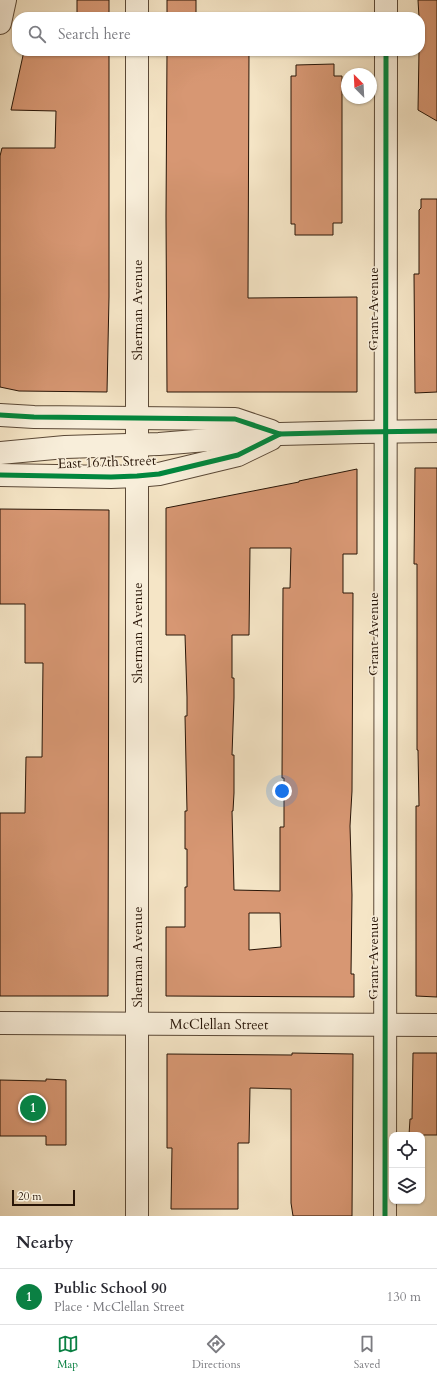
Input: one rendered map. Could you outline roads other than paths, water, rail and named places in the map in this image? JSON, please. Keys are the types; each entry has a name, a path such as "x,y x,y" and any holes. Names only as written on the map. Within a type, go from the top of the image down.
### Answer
{"street":[{"path":"0,23 5,0"},
{"path":"137,0 137,12"},
{"path":"386,0 386,12"},
{"name":"Sherman Avenue","path":"137,56 137,1216"},
{"name":"Grant Avenue","path":"385,1216 386,56"},
{"name":"East 167th Street","path":"0,415 137,419 235,419 280,434"},
{"name":"East 167th Street","path":"0,453 65,447 136,445 280,434 437,431"},
{"name":"East 167th Street","path":"0,475 137,476 158,474 238,455 280,434"},
{"name":"East 167th Street","path":"0,438 65,447"},
{"name":"McClellan Street","path":"0,1023 437,1025"}],"place":[{"name":"Public School 90","path":"33,1108"}]}
